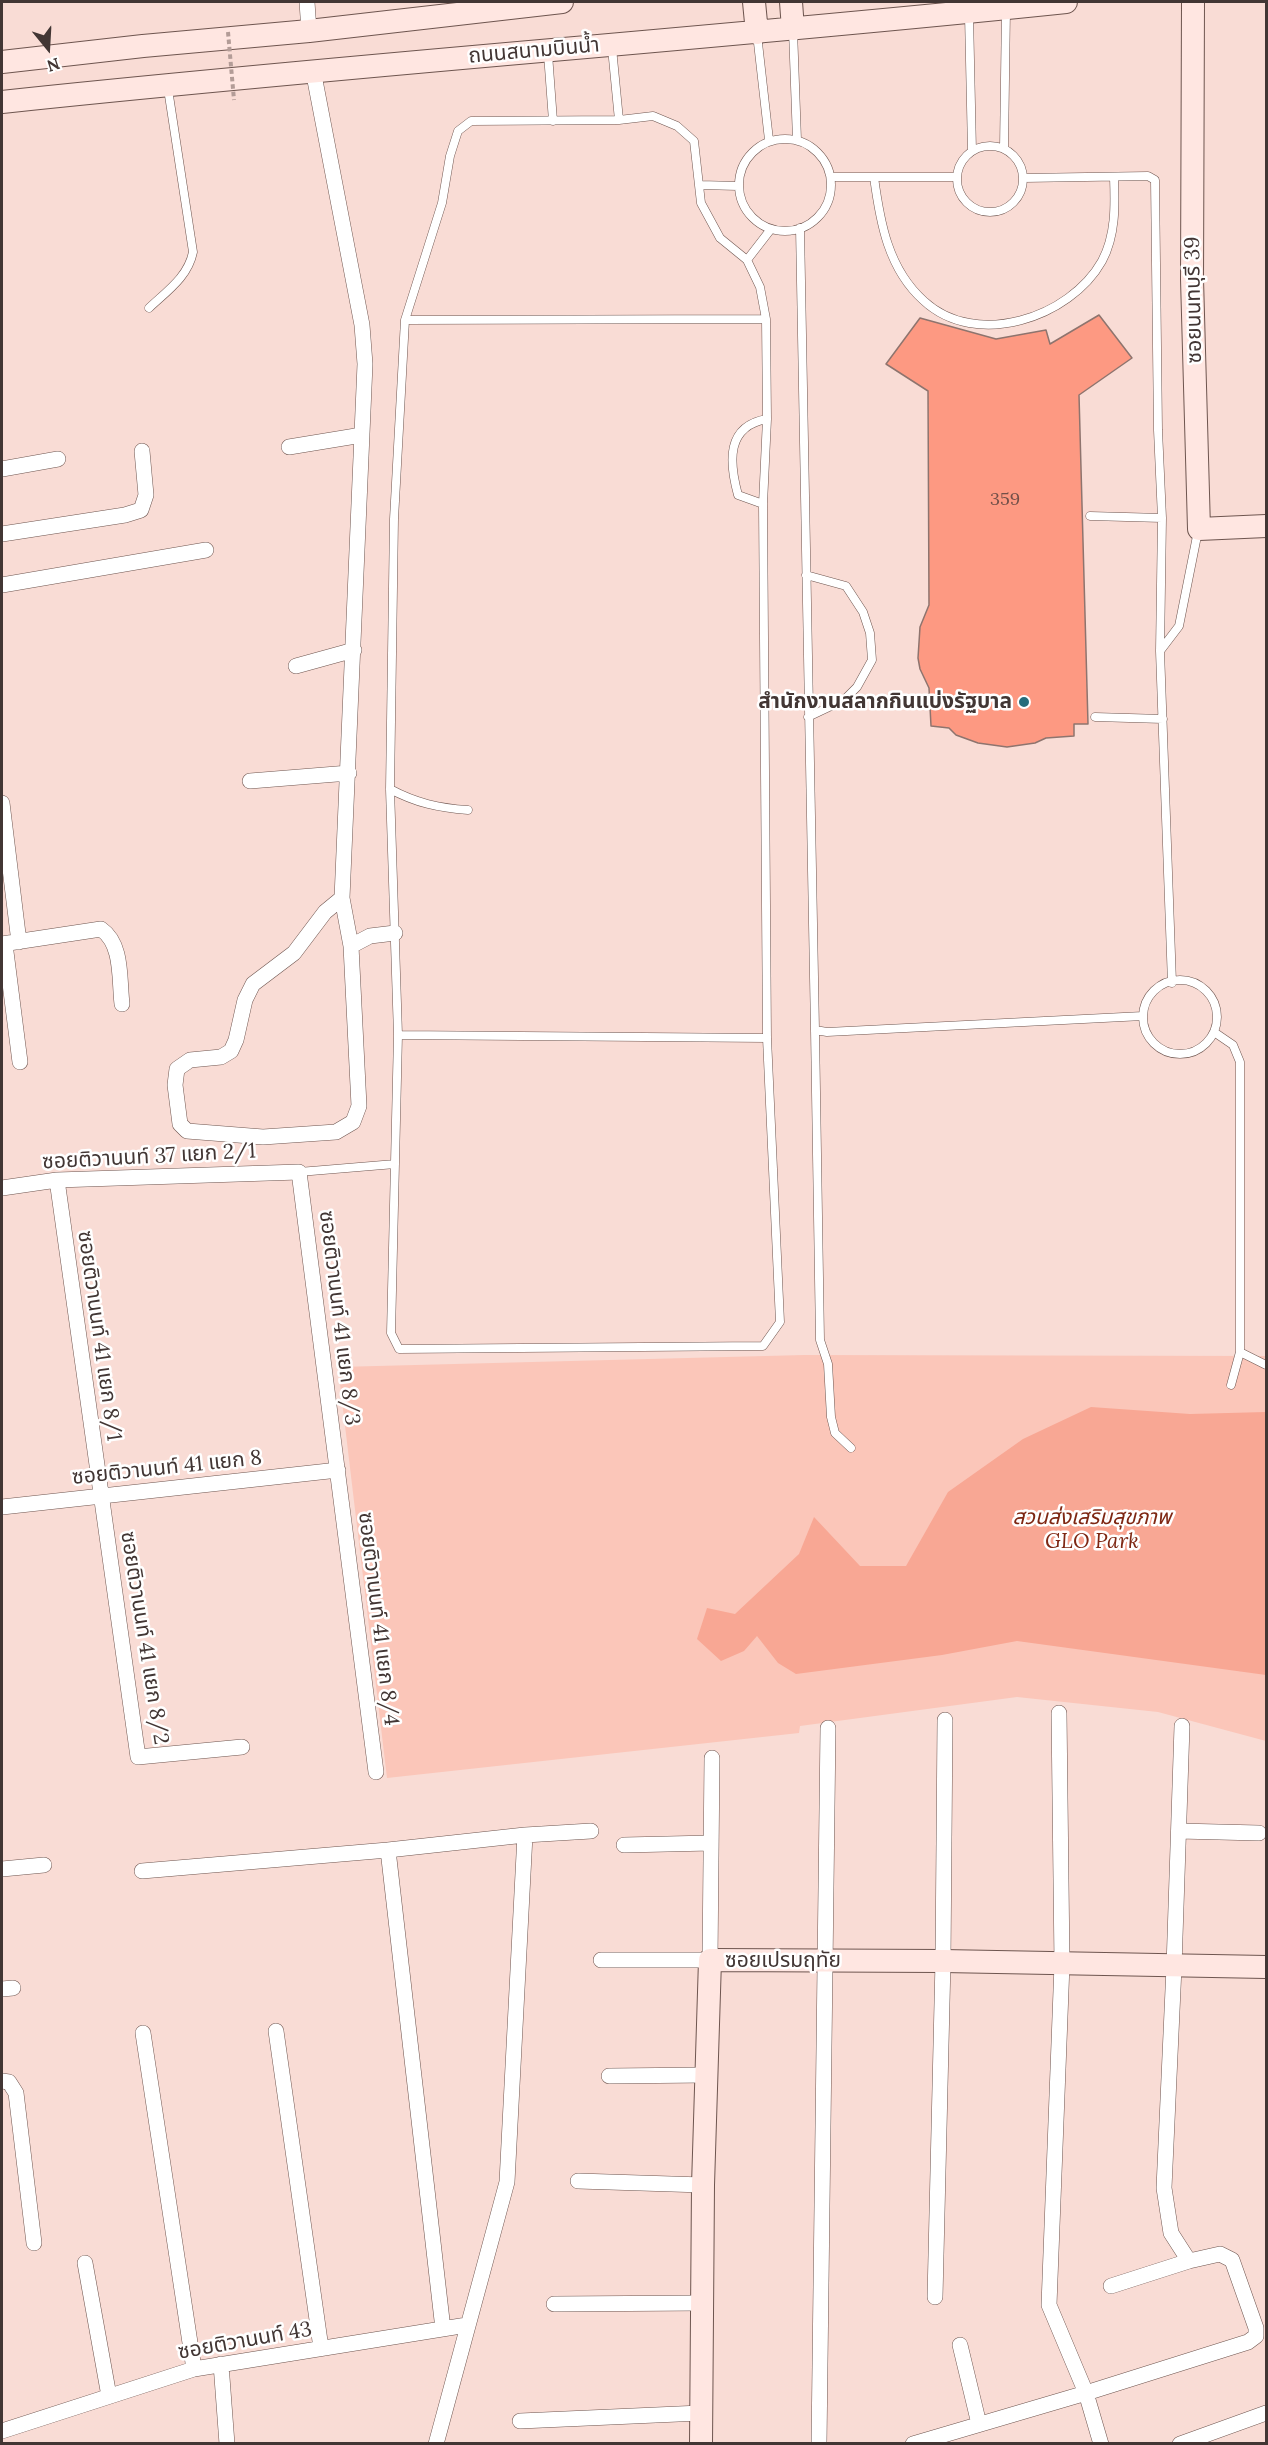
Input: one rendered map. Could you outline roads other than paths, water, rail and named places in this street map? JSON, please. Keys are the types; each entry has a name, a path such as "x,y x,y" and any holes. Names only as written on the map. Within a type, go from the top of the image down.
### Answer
{"main road":[{"path":"2,62 309,31 458,7 562,2"},
{"path":"754,2 757,33"},
{"path":"791,2 793,29"},
{"name":"ถนนสนามบินน้ำ","path":"2,102 313,70 757,33 1066,2"},
{"name":"ซอยนนทบุรี 39","path":"1193,2 1192,279 1198,529"},
{"path":"309,31 313,70"},
{"path":"1198,529 1266,526"},
{"name":"ซอยเปรมฤทัย","path":"700,2444 703,2185 710,1960 943,1961 1266,1967"}],"street":[{"path":"307,2 309,31"},
{"path":"313,70 362,325 365,364 342,898 351,946 358,1106 353,1122 336,1132 263,1137 187,1131 180,1124 175,1085 177,1068 190,1060 221,1057 231,1051 237,1040 245,1000 253,984 294,953 326,912 342,898"},
{"path":"289,447 362,435"},
{"path":"2,534 125,515 141,510 146,495 142,451"},
{"path":"2,469 58,459"},
{"path":"2,585 206,550"},
{"path":"296,666 354,650"},
{"path":"250,781 349,773"},
{"path":"2,803 8,943 20,1062"},
{"path":"8,943 101,929 111,935 116,944 122,1004"},
{"path":"351,946 370,936 395,933"},
{"name":"ซอยติวานนท์ 37 แยก 2/1","path":"2,1188 57,1180 299,1172"},
{"name":"ซอยติวานนท์ 41 แยก 8/3","path":"299,1172 338,1470"},
{"name":"ซอยติวานนท์ 41 แยก 8/1","path":"57,1180 101,1496"},
{"name":"ซอยติวานนท์ 41 แยก 8","path":"2,1507 338,1470"},
{"name":"ซอยติวานนท์ 41 แยก 8/4","path":"338,1470 376,1772"},
{"name":"ซอยติวานนท์ 41 แยก 8/2","path":"101,1496 138,1757 242,1747"},
{"path":"1059,1713 1062,1964 1049,2305 1086,2393 1101,2444"},
{"path":"935,2297 943,1961 945,1720"},
{"path":"1182,1726 1164,2188 1171,2233 1189,2261"},
{"path":"819,2444 828,1728"},
{"path":"601,1960 710,1960 711,1758"},
{"path":"142,1871 388,1850 525,1835 591,1831"},
{"path":"1179,1832 1259,1833"},
{"path":"436,2444 507,2182 525,1835"},
{"path":"624,1845 711,1843"},
{"path":"388,1850 443,2329"},
{"path":"2,1869 44,1865"},
{"path":"276,2031 321,2348"},
{"path":"143,2033 194,2369"},
{"path":"609,2076 706,2075"},
{"path":"2,2081 9,2082 16,2093 34,2243"},
{"path":"578,2181 703,2185"},
{"path":"913,2444 1248,2342 1256,2336 1256,2328 1232,2260 1220,2254 1189,2261 1111,2286"},
{"path":"86,2263 109,2396"},
{"path":"554,2304 702,2303"},
{"name":"ซอยติวานนท์ 43","path":"2,2431 194,2369 467,2325"},
{"path":"960,2345 979,2424"},
{"path":"221,2364 227,2444"},
{"path":"520,2421 701,2413"},
{"path":"1180,2444 1266,2413"}],"lane":[{"path":"1004,148 1006,8"},
{"path":"969,12 972,151"},
{"path":"793,29 797,140"},
{"path":"757,33 769,140"},
{"path":"611,44 619,120"},
{"path":"548,50 553,121"},
{"path":"149,308 182,277 190,265 193,252 167,84"},
{"path":"653,116 677,126 694,141 701,203 720,238 747,260 760,287 766,319 767,419 763,504 767,1038 780,1322 763,1346 399,1349 391,1333 398,1035 390,789 394,519 405,320 442,203 450,156 458,131 471,121 553,121 619,120 653,116"},
{"path":"769,140 802,141 816,149 826,162 831,177 831,193 825,208 814,221 800,228 785,231 771,229 758,223 748,213 741,200 738,186 739,172 755,148 769,140"},
{"path":"981,147 1004,148 1018,159 1023,168 1024,178 1018,199 1010,206 990,213 969,206 962,198 957,177 959,167 972,151 981,147"},
{"path":"1024,178 1148,176 1155,180 1158,430 1162,518 1160,651 1172,982"},
{"path":"831,177 957,177"},
{"path":"874,177 880,221 892,257 908,283 924,302 940,312 964,322 986,324 1016,322 1042,313 1065,301 1082,286 1102,261 1110,240 1116,212 1113,177"},
{"path":"700,186 738,186"},
{"path":"800,228 820,1340 828,1364 831,1417 835,1433 851,1448"},
{"path":"747,260 771,229"},
{"path":"405,320 766,319"},
{"path":"763,504 738,495 733,477 733,446 741,430 752,422 767,419"},
{"path":"1090,516 1162,518"},
{"path":"1160,651 1179,626 1198,529"},
{"path":"806,574 846,586 863,612 870,633 872,660 857,687 844,700 808,717"},
{"path":"1095,717 1163,719"},
{"path":"390,789 430,806 468,810"},
{"path":"1186,980 1197,983 1206,990 1216,1010 1217,1021 1208,1041 1197,1049 1185,1053 1172,1053 1160,1048 1151,1039 1144,1028 1143,1016 1145,1003 1152,992 1162,984 1186,980"},
{"path":"815,1030 828,1032 1143,1016"},
{"path":"1214,1032 1233,1046 1240,1062 1239,1352 1231,1385"},
{"path":"398,1035 767,1038"},
{"path":"299,1172 395,1164"},
{"path":"1239,1352 1266,1365"}],"place":[{"name":"สำนักงานสลากกินแบ่งรัฐบาล","path":"1024,702"}],"park label":[{"name":"สวนส่งเสริมสุขภาพ GLO Park","path":"1092,1530"}]}
